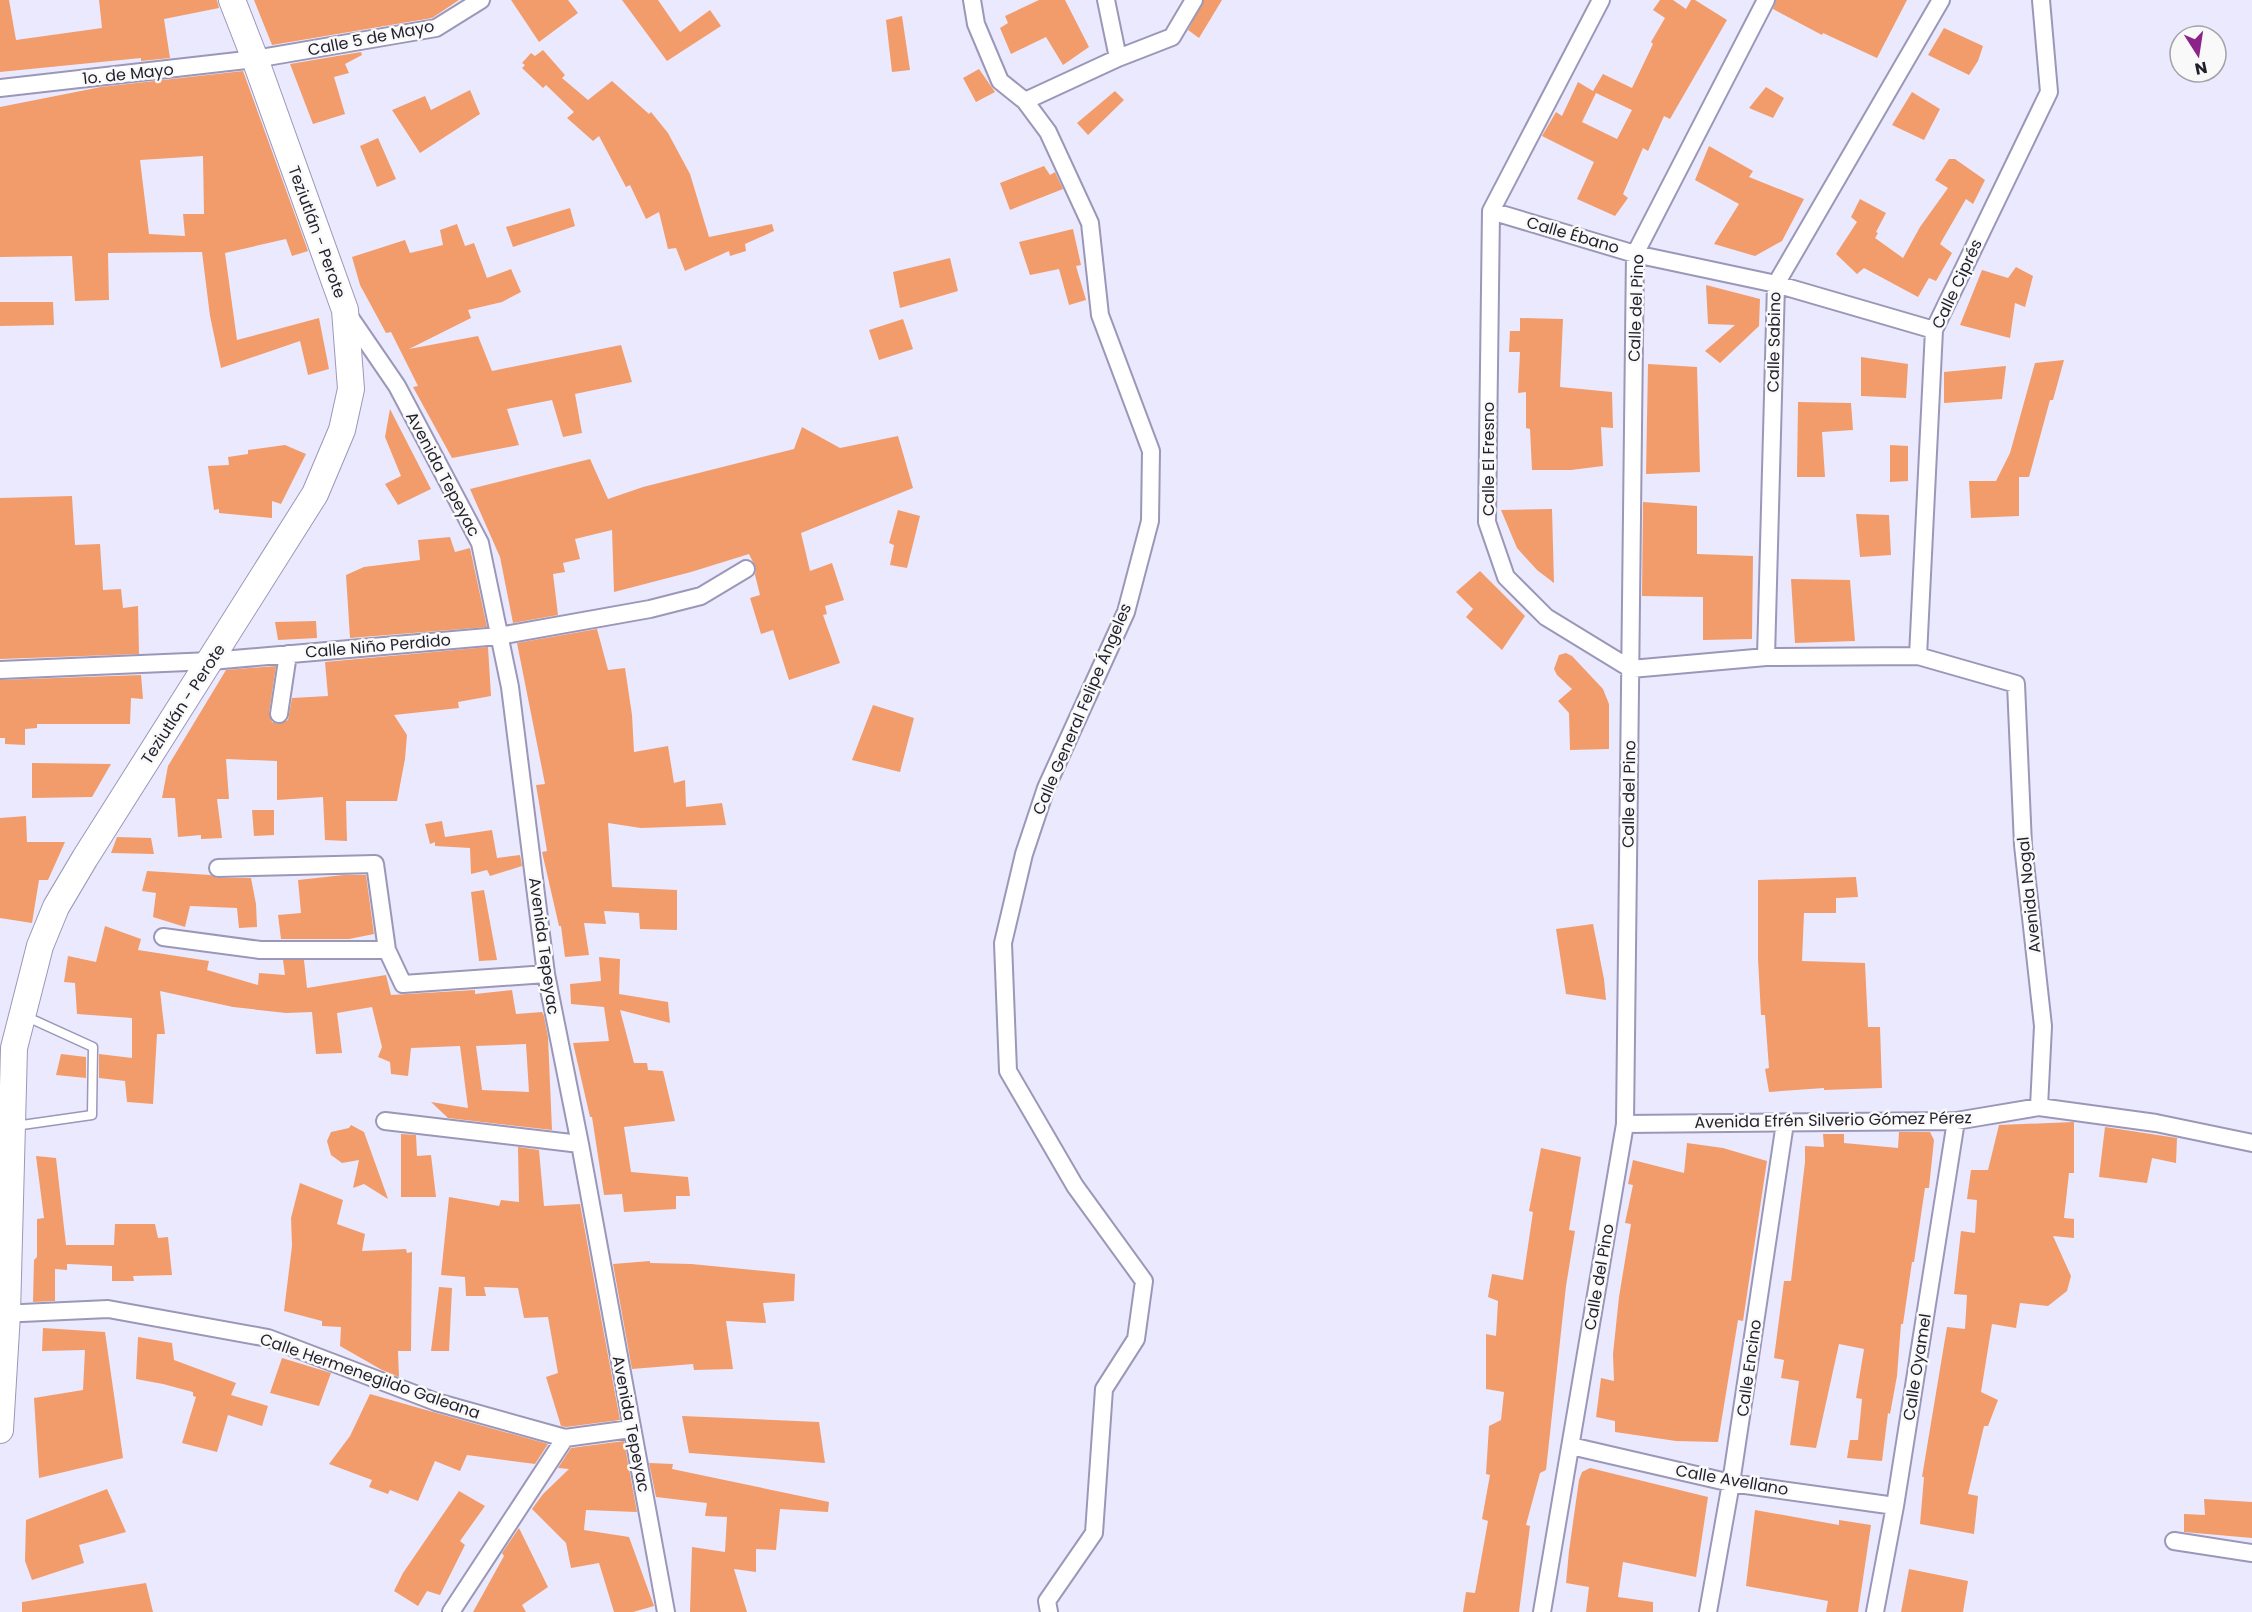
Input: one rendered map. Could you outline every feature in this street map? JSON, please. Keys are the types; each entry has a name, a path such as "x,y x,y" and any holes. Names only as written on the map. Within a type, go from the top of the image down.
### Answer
{"main road":[{"name":"Teziutlán - Perote","path":"0,1430 14,1048 40,946 56,907 315,494 342,430 351,389 345,310 232,0"}],"street":[{"name":"Calle 5 de Mayo","path":"255,59 436,28 481,0"},
{"name":"Calle General Felipe Ángeles","path":"972,0 976,24 1000,81 1025,101 1048,132 1090,223 1100,315 1151,451 1150,521 1126,612 1046,788 1024,854 1002,943 1008,1071 1075,1186 1144,1281 1136,1339 1104,1389 1094,1533 1047,1602 1048,1612"},
{"path":"1106,0 1118,58"},
{"path":"1025,101 1118,58 1172,37 1194,0"},
{"name":"Calle El Fresno","path":"1601,0 1491,211 1486,522 1506,577 1546,618 1631,669"},
{"name":"Calle del Pino","path":"1542,1612 1625,1124 1635,254 1766,0"},
{"name":"Calle Sabino","path":"1766,657 1776,284 1941,0"},
{"name":"Calle Ciprés","path":"1918,656 1934,330 2049,92 2041,0"},
{"name":"1o. de Mayo","path":"0,88 255,59"},
{"name":"Calle Ébano","path":"1491,211 1635,254 1776,284 1934,330"},
{"name":"Avenida Tepeyac","path":"345,310 397,386 480,543 510,687 546,974 580,1144 666,1612"},
{"name":"Calle Niño Perdido","path":"0,670 211,661 499,636 650,609 700,596 746,569"},
{"path":"279,714 288,654"},
{"path":"1631,669 1766,657 1918,656"},
{"name":"Avenida Nogal","path":"1918,656 2016,684 2023,845 2043,1026 2039,1107"},
{"path":"218,868 375,864 387,950 403,984 546,974"},
{"path":"163,937 260,950 387,950"},
{"name":"Avenida Efrén Silverio Gómez Pérez","path":"1625,1124 1956,1121 2039,1107 2156,1123 2252,1143"},
{"path":"385,1121 580,1144"},
{"name":"Calle Oyamel","path":"1875,1612 1895,1506 1956,1121"},
{"name":"Calle Encino","path":"1708,1612 1731,1483 1785,1123"},
{"name":"Calle Hermenegildo Galeana","path":"4,1314 108,1309 268,1338 436,1402 565,1438 631,1429"},
{"path":"451,1612 565,1438"},
{"name":"Calle Avellano","path":"1570,1446 1731,1483 1895,1506"},
{"path":"2174,1541 2252,1553"}],"lane":[{"path":"12,1127 92,1115 93,1047 22,1014"}],"building":[{"path":"0,0 9,0 16,40 102,28 99,0 217,0 219,8 164,19 170,58 141,61 141,58 0,72"},
{"path":"254,0 459,0 432,18 272,45"},
{"path":"511,0 568,0 578,13 539,42"},
{"path":"622,0 658,0 680,32 710,10 721,26 667,61"},
{"path":"1039,0 1065,0 1089,47 1063,65 1046,37 1011,54 1000,28 1008,23 1005,16"},
{"path":"1204,0 1222,0 1199,38 1188,30"},
{"path":"1660,0 1673,0 1686,9 1691,0 1695,0 1727,20 1670,119 1664,116 1648,151 1643,148 1623,194 1628,198 1615,216 1577,199 1594,162 1542,136 1556,112 1562,116 1578,82 1593,91 1603,74 1632,88 1653,44 1651,42 1665,18 1653,10","holes":["1596,93 1632,110 1617,139 1582,122"]},
{"path":"1776,0 1907,0 1877,58 1823,33 1822,35 1773,9"},
{"path":"902,16 910,70 892,72 886,20"},
{"path":"1944,28 1983,46 1978,61 1969,75 1928,55"},
{"path":"543,50 565,75 562,78 588,100 612,81 649,114 651,112 668,133 690,174 709,237 772,224 774,231 745,244 746,251 730,256 729,251 685,271 676,248 668,249 659,212 646,219 630,185 626,187 599,136 593,141 567,118 574,112 546,85 543,88 522,68 525,65 522,63 531,53 535,56"},
{"path":"361,52 362,55 345,64 349,73 334,77 345,114 313,124 290,64"},
{"path":"979,69 995,92 976,102 963,78"},
{"path":"243,71 308,251 292,256 286,239 225,253 237,340 319,318 329,369 308,375 300,341 221,368 210,316 202,252 108,253 109,300 75,301 72,256 0,257 0,107 101,87","holes":["203,156 204,214 183,214 185,236 149,234 140,160"]},
{"path":"1766,87 1784,98 1773,118 1749,108"},
{"path":"470,90 480,114 420,153 392,110 425,96 431,110"},
{"path":"1115,91 1124,100 1088,135 1077,123"},
{"path":"1912,92 1940,109 1924,140 1892,125"},
{"path":"378,138 396,179 377,187 360,146"},
{"path":"1709,146 1753,171 1749,177 1804,199 1782,241 1755,256 1714,244 1739,204 1695,180"},
{"path":"1949,159 1955,159 1985,180 1973,204 1966,199 1940,244 1952,253 1936,281 1929,278 1918,297 1864,268 1857,274 1836,254 1857,222 1851,217 1860,199 1886,213 1875,238 1903,258 1920,227 1948,188 1935,180"},
{"path":"1044,166 1050,175 1055,172 1063,189 1010,210 1000,183"},
{"path":"570,208 575,226 513,247 506,227"},
{"path":"457,224 465,246 474,243 487,278 511,269 521,292 502,302 468,310 471,318 409,349 478,336 492,371 621,345 632,382 575,394 582,433 563,437 552,400 507,409 519,445 452,458 413,387 418,386 391,332 386,333 360,285 352,257 405,240 410,253 443,245 440,230"},
{"path":"1073,229 1081,265 1076,266 1086,300 1069,305 1059,269 1030,275 1019,242"},
{"path":"950,258 958,291 900,308 893,272"},
{"path":"2016,267 2033,276 2025,307 2015,303 2010,338 1960,325 1982,270 2008,278"},
{"path":"1706,285 1760,299 1759,326 1720,363 1705,351 1735,325 1708,324"},
{"path":"0,302 53,302 54,325 0,326"},
{"path":"1520,318 1563,319 1560,387 1612,392 1613,428 1601,427 1603,466 1571,470 1532,470 1530,429 1526,428 1526,392 1518,393 1520,352 1509,352 1510,331 1520,331"},
{"path":"903,319 913,349 879,360 869,330"},
{"path":"1861,357 1908,364 1906,398 1861,396"},
{"path":"2064,360 2053,400 2050,400 2029,477 2019,477 2019,516 1971,518 1969,481 1996,481 2010,453 2035,363"},
{"path":"1648,364 1697,367 1700,472 1646,474"},
{"path":"2006,366 2002,399 1944,403 1944,372"},
{"path":"1798,402 1851,403 1853,430 1822,432 1825,477 1797,477"},
{"path":"390,409 431,489 398,505 385,484 401,476 385,437"},
{"path":"802,427 840,448 898,436 913,488 801,533 810,571 832,563 844,600 825,606 827,614 823,615 840,663 789,680 773,630 761,634 750,598 760,595 755,575 756,568 749,554 614,592 612,530 575,539 580,559 563,563 565,572 553,574 558,615 513,623 500,557 470,489 590,459 608,499 643,487 794,449"},
{"path":"285,445 306,454 281,504 272,501 272,518 219,513 219,509 214,510 208,466 229,465 228,457 248,454 248,450"},
{"path":"1890,445 1908,446 1908,481 1890,482"},
{"path":"72,496 75,545 100,544 103,590 121,589 123,608 138,606 139,654 0,659 0,498"},
{"path":"1643,502 1697,506 1697,554 1753,556 1752,639 1703,640 1703,597 1642,596"},
{"path":"1552,509 1554,583 1537,570 1517,548 1501,510"},
{"path":"898,510 920,516 907,568 890,565 894,545 889,543"},
{"path":"1856,514 1889,515 1891,555 1860,557"},
{"path":"450,537 455,552 470,548 487,627 350,638 346,575 364,567 420,560 418,540"},
{"path":"1480,571 1525,616 1502,650 1466,617 1473,609 1456,592"},
{"path":"1791,579 1850,580 1855,641 1795,643"},
{"path":"316,621 317,638 278,640 275,622"},
{"path":"597,629 608,670 625,668 632,715 634,752 668,746 674,783 685,780 686,807 722,803 726,825 641,828 608,823 612,887 677,890 677,930 640,929 639,913 604,911 606,924 584,923 589,955 565,957 561,926 559,926 542,852 547,851 536,785 545,784 517,643"},
{"path":"488,647 491,696 458,702 459,708 394,715 407,735 397,801 346,801 347,841 325,840 323,797 277,800 277,761 226,759 229,799 217,799 222,838 201,839 201,835 178,837 175,798 162,798 168,766 226,670 276,666 269,713 272,722 278,724 288,720 292,698 328,696 325,662"},
{"path":"1566,653 1572,656 1603,689 1609,704 1609,749 1570,750 1569,713 1558,701 1572,689 1554,669 1559,655"},
{"path":"141,675 143,699 131,698 130,724 37,724 37,728 25,729 25,745 5,744 5,738 0,738 0,680"},
{"path":"873,705 914,718 900,772 852,760"},
{"path":"32,763 111,764 92,797 32,798"},
{"path":"252,810 274,810 274,835 254,836"},
{"path":"26,816 27,842 65,842 48,880 39,880 32,923 0,918 0,818"},
{"path":"442,821 445,837 492,830 497,858 520,855 522,866 490,876 487,870 471,874 470,848 435,846 435,842 430,844 425,824"},
{"path":"117,837 151,838 154,854 111,853"},
{"path":"147,871 210,875 218,878 251,878 256,904 257,927 239,928 237,908 190,906 185,927 153,917 156,893 142,891"},
{"path":"366,875 374,934 349,939 281,939 278,915 301,913 298,880"},
{"path":"1856,877 1858,897 1836,898 1836,913 1804,913 1802,961 1865,963 1868,1027 1880,1027 1882,1088 1824,1090 1824,1088 1769,1092 1765,1069 1769,1068 1765,1015 1761,1015 1758,959 1758,880"},
{"path":"484,890 497,960 479,961 471,892"},
{"path":"1593,924 1606,1000 1566,994 1556,929"},
{"path":"105,926 141,939 138,950 209,961 207,970 258,985 259,973 285,975 283,960 304,960 307,988 386,975 391,995 475,990 475,994 512,990 516,1014 542,1012 544,1016 548,1037 552,1130 448,1118 431,1102 468,1108 460,1046 411,1048 408,1076 391,1074 390,1062 378,1057 382,1047 372,1007 337,1013 342,1053 316,1054 312,1012 286,1013 233,1007 160,991 165,1034 157,1034 153,1104 127,1102 125,1081 99,1078 99,1054 132,1058 132,1018 77,1014 75,983 64,982 68,956 96,962","holes":["526,1044 529,1092 482,1090 476,1046"]},
{"path":"599,957 620,959 619,994 668,1002 670,1023 620,1010 634,1063 647,1063 648,1070 663,1071 675,1121 624,1127 631,1172 688,1177 690,1196 676,1196 676,1209 624,1212 622,1194 604,1195 592,1117 590,1117 573,1043 609,1041 604,1007 571,1004 570,984 601,981"},
{"path":"61,1054 86,1057 86,1078 56,1075"},
{"path":"2074,1122 2074,1173 2069,1173 2064,1218 2074,1219 2074,1238 2053,1236 2071,1276 2067,1291 2048,1306 2020,1303 2016,1328 1992,1324 1981,1392 1998,1400 1988,1426 1984,1426 1968,1494 1978,1496 1974,1534 1920,1524 1924,1477 1922,1477 1947,1327 1965,1329 1967,1295 1954,1294 1961,1231 1975,1233 1977,1200 1967,1199 1971,1170 1988,1170 1999,1125"},
{"path":"351,1125 364,1132 388,1199 364,1184 353,1188 359,1160 342,1163 331,1155 327,1141 331,1132 349,1128"},
{"path":"2105,1127 2177,1138 2176,1163 2152,1158 2147,1183 2099,1177"},
{"path":"1899,1132 1930,1132 1934,1140 1929,1188 1925,1188 1914,1262 1912,1262 1903,1324 1901,1324 1897,1376 1890,1414 1888,1413 1882,1461 1847,1458 1850,1440 1858,1440 1862,1399 1856,1398 1864,1349 1839,1344 1816,1448 1790,1445 1799,1381 1781,1378 1784,1360 1774,1358 1784,1281 1791,1281 1805,1146 1824,1147 1823,1134 1844,1134 1844,1143 1898,1148"},
{"path":"401,1134 416,1135 417,1156 431,1155 436,1197 401,1197"},
{"path":"1687,1143 1723,1148 1767,1161 1743,1321 1738,1320 1718,1442 1676,1441 1615,1432 1615,1421 1596,1417 1601,1378 1614,1381 1613,1354 1619,1297 1631,1224 1625,1223 1633,1185 1628,1184 1633,1160 1684,1173"},
{"path":"518,1147 539,1150 544,1206 580,1204 620,1420 561,1426 546,1377 558,1373 548,1317 524,1318 518,1288 484,1287 486,1296 466,1296 465,1277 441,1275 449,1197 499,1206 501,1200 519,1202"},
{"path":"1541,1148 1581,1157 1569,1230 1575,1231 1566,1286 1546,1470 1540,1473 1526,1525 1530,1526 1519,1612 1463,1612 1466,1592 1475,1593 1488,1521 1482,1519 1490,1475 1486,1474 1489,1426 1501,1420 1504,1392 1486,1389 1486,1334 1496,1336 1498,1301 1488,1297 1492,1274 1523,1280 1533,1212 1529,1211"},
{"path":"36,1156 56,1158 66,1245 114,1245 115,1224 155,1224 158,1238 168,1237 172,1275 133,1276 134,1281 112,1281 112,1266 67,1264 67,1270 55,1269 55,1301 33,1302 34,1260 37,1257 37,1219 44,1218"},
{"path":"300,1183 343,1200 337,1224 365,1234 362,1251 406,1249 407,1253 412,1252 411,1351 398,1351 399,1377 340,1346 341,1327 322,1326 322,1321 284,1311 292,1246 291,1218"},
{"path":"650,1261 650,1263 691,1264 795,1274 794,1301 763,1303 766,1323 726,1321 733,1369 694,1370 693,1364 632,1369 613,1264"},
{"path":"439,1287 452,1288 449,1351 431,1351"},
{"path":"43,1328 105,1332 123,1458 39,1478 34,1398 83,1390 85,1350 42,1351"},
{"path":"138,1337 172,1343 174,1360 236,1383 231,1395 268,1406 262,1426 228,1415 217,1452 182,1443 196,1397 193,1396 193,1392 136,1379"},
{"path":"282,1358 331,1373 319,1406 270,1393"},
{"path":"370,1394 548,1444 535,1464 467,1455 460,1471 435,1461 418,1501 390,1490 388,1494 369,1487 372,1480 329,1464 350,1436"},
{"path":"682,1416 819,1422 825,1463 689,1453"},
{"path":"624,1441 637,1512 586,1510 584,1530 629,1537 654,1606 633,1612 614,1612 599,1563 571,1568 566,1543 532,1509 543,1494 569,1469 558,1468 571,1448"},
{"path":"649,1463 673,1464 672,1469 829,1502 828,1512 780,1509 776,1550 756,1549 756,1572 734,1569 747,1612 690,1612 692,1547 725,1552 727,1517 705,1516 707,1503 656,1497"},
{"path":"1590,1468 1708,1497 1696,1577 1623,1562 1618,1597 1653,1602 1653,1612 1586,1612 1589,1587 1566,1583 1579,1480 1582,1472"},
{"path":"107,1489 126,1532 79,1545 84,1563 32,1580 25,1561 26,1520"},
{"path":"459,1491 485,1506 460,1541 465,1545 440,1595 427,1591 418,1606 394,1591 403,1573"},
{"path":"2204,1499 2252,1502 2252,1538 2184,1532 2184,1514 2205,1515"},
{"path":"1755,1510 1839,1525 1839,1520 1871,1525 1858,1612 1826,1612 1828,1601 1746,1586"},
{"path":"519,1528 548,1587 522,1605 526,1612 473,1612 504,1556 502,1553"},
{"path":"1909,1569 1968,1581 1963,1612 1901,1612"},
{"path":"146,1583 153,1612 22,1612 22,1602"}]}
